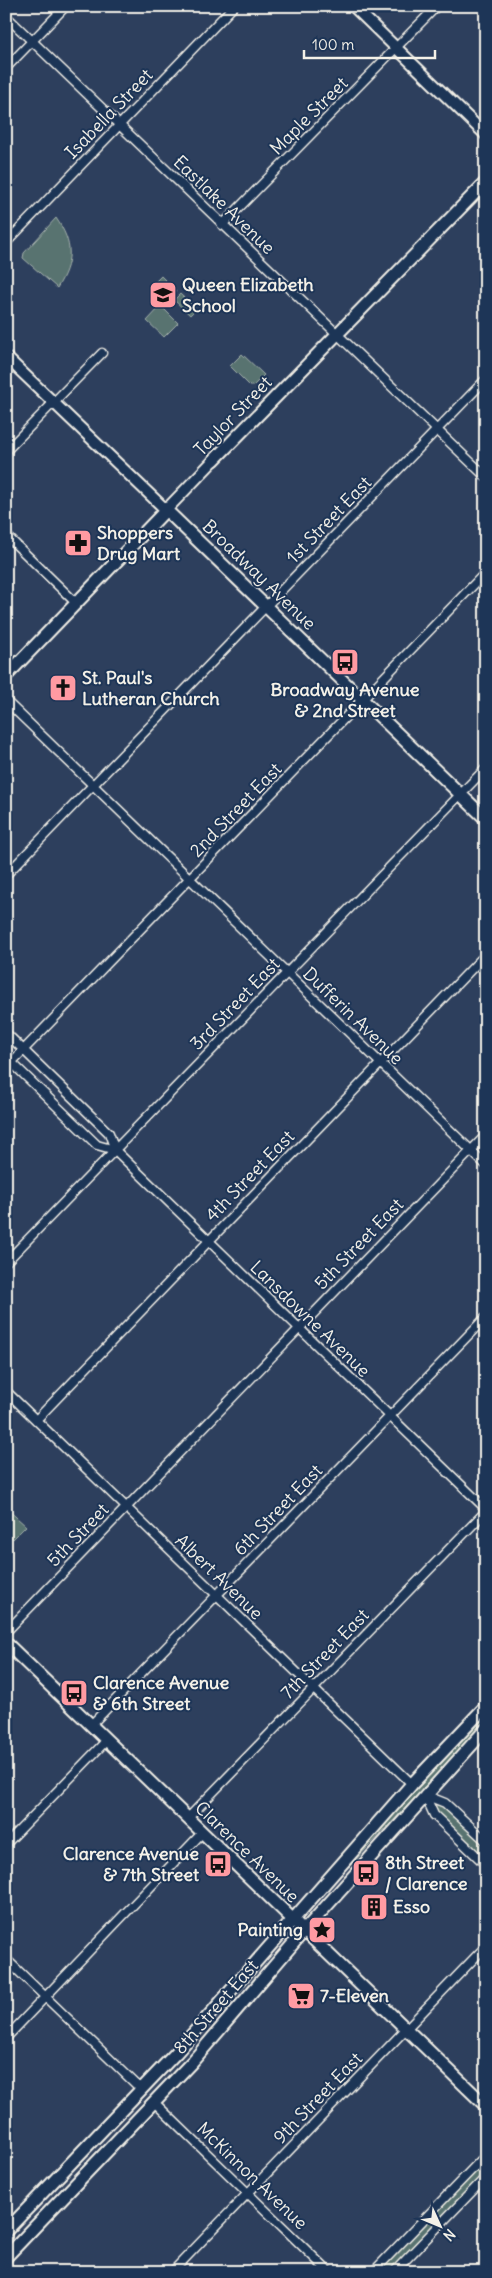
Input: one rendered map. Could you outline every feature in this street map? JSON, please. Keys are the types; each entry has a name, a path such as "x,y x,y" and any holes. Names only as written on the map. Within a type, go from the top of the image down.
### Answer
{"main road":[{"name":"Taylor Street","path":"214,460 486,182"},
{"name":"Taylor Street","path":"6,676 166,510"},
{"name":"Broadway Avenue","path":"166,510 486,819"},
{"name":"Clarence Avenue","path":"7,1646 486,2106"},
{"name":"8th Street East","path":"6,2231 142,2090 210,2016 292,1919 412,1784 486,1706"},
{"name":"8th Street East","path":"6,2257 154,2102 230,2019 304,1932 486,1729"}],"street":[{"path":"6,68 66,6"},
{"name":"Isabella Street","path":"6,244 234,6"},
{"path":"352,6 486,135"},
{"name":"Maple Street","path":"222,226 437,6"},
{"name":"Eastlake Avenue","path":"6,16 222,226 486,477"},
{"path":"6,451 102,353"},
{"name":"Broadway Avenue","path":"6,357 166,510"},
{"name":"1st Street East","path":"6,875 486,379"},
{"name":"Taylor Street","path":"166,510 214,460"},
{"path":"6,535 76,603"},
{"name":"2nd Street East","path":"8,1062 24,1050 486,572"},
{"name":"Dufferin Avenue","path":"6,701 486,1165"},
{"name":"3rd Street East","path":"6,1262 486,768"},
{"name":"4th Street East","path":"36,1420 486,954"},
{"name":"Lansdowne Avenue","path":"6,1033 109,1133 115,1150 486,1510"},
{"name":"Lansdowne Avenue","path":"8,1062 97,1145 115,1150"},
{"name":"5th Street East","path":"171,1460 486,1135"},
{"name":"6th Street East","path":"91,1725 486,1317"},
{"name":"Albert Avenue","path":"6,1391 412,1784"},
{"name":"5th Street","path":"6,1632 171,1460"},
{"name":"7th Street East","path":"187,1819 486,1510"},
{"path":"6,1844 107,1740"},
{"path":"425,1795 445,1803 486,1841"},
{"path":"425,1795 434,1815 486,1865"},
{"path":"6,2038 202,1833"},
{"name":"9th Street East","path":"172,2272 486,1946"},
{"path":"6,1960 142,2090"},
{"name":"McKinnon Avenue","path":"154,2102 329,2272"},
{"path":"373,2272 486,2155"},
{"path":"394,2272 486,2177"}],"green space":[{"path":"56,218 66,236 69,253 66,270 57,288 23,258 24,253"},
{"path":"161,276 176,291 171,297 155,282"},
{"path":"180,294 196,309 190,315 174,300"},
{"path":"161,306 178,323 164,337 147,321"},
{"path":"242,354 264,375 253,386 250,386 230,366"},
{"path":"6,1508 26,1526 13,1539 6,1532"},
{"path":"486,1715 486,1723 349,1867 347,1865 394,1809"},
{"path":"437,1805 442,1805 486,1848 486,1859 435,1810"},
{"path":"486,2161 486,2173 390,2272 379,2272"}],"place":[{"name":"Queen Elizabeth School","path":"163,295"},
{"name":"Shoppers Drug Mart","path":"78,543"},
{"name":"Broadway Avenue & 2nd Street","path":"345,662"},
{"name":"St. Paul's Lutheran Church","path":"63,688"},
{"name":"Clarence Avenue & 6th Street","path":"74,1693"},
{"name":"Clarence Avenue & 7th Street","path":"218,1864"},
{"name":"8th Street / Clarence","path":"366,1873"},
{"name":"Esso","path":"374,1907"},
{"name":"Painting","path":"322,1930"},
{"name":"7-Eleven","path":"301,1996"}]}
